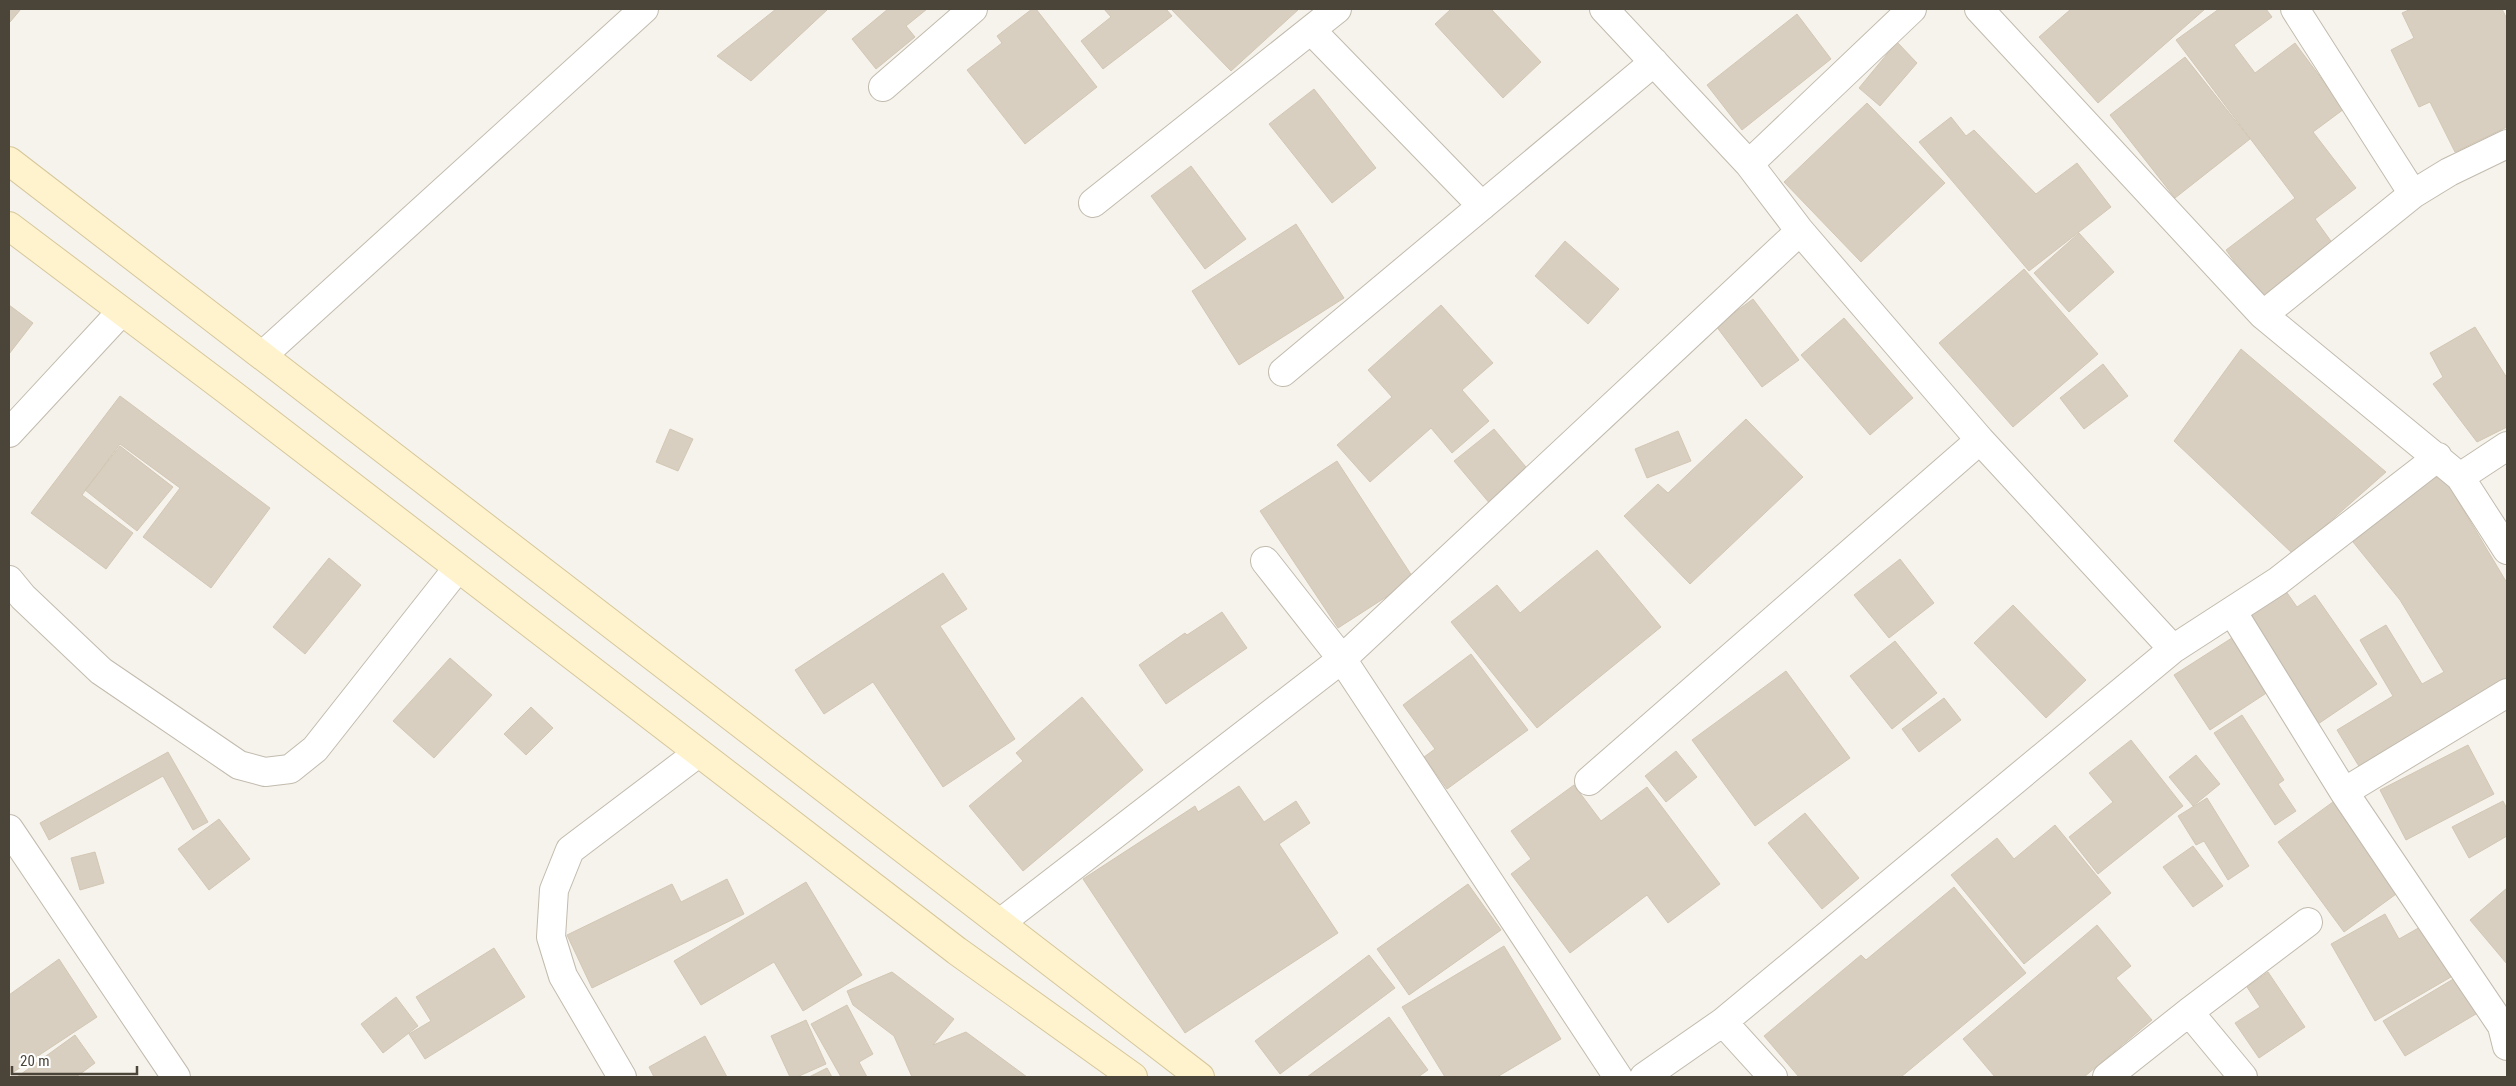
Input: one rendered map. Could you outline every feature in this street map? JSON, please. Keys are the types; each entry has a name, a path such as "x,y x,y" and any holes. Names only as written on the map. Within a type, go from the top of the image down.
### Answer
{"main road":[{"path":"9,161 1200,1077"},
{"path":"9,226 957,951 1133,1077"}],"street":[{"path":"263,355 644,9"},
{"path":"883,87 973,9"},
{"path":"1093,203 1337,9"},
{"path":"1604,9 1750,164 1800,231 1980,440 2172,649"},
{"path":"1750,164 1912,9"},
{"path":"1979,9 2264,315 2460,477 2507,550"},
{"path":"2302,11 2413,194"},
{"path":"1311,30 1482,206"},
{"path":"1283,372 1654,62"},
{"path":"2264,315 2413,194 2449,172 2507,144"},
{"path":"1000,923 1342,659 1800,231"},
{"path":"9,433 121,312"},
{"path":"1589,781 1980,440"},
{"path":"2460,477 2507,446"},
{"path":"1644,1077 1722,1022 2172,649 2278,581 2438,457"},
{"path":"1265,561 1342,659 1618,1077"},
{"path":"9,580 23,597 101,671 239,766 265,772 290,769 315,749 457,569"},
{"path":"2232,611 2344,792 2502,1026 2507,1046"},
{"path":"2344,792 2507,693"},
{"path":"622,1077 563,976 551,937 554,890 570,850 698,753"},
{"path":"9,829 176,1077"},
{"path":"2107,1077 2308,922"},
{"path":"2189,1012 2243,1077"},
{"path":"1722,1022 1772,1077"}],"building":[{"path":"9,9 21,9 10,22 9,21"},
{"path":"776,9 828,9 751,81 717,56"},
{"path":"888,9 927,9 906,26 915,37 876,69 852,39"},
{"path":"1032,9 1036,9 1097,87 1025,144 967,70 1002,43 997,36"},
{"path":"1104,9 1166,9 1172,16 1103,69 1081,41 1111,17"},
{"path":"1171,9 1299,9 1231,71"},
{"path":"1451,9 1491,9 1541,62 1503,98 1435,24"},
{"path":"2071,9 2205,9 2098,103 2039,37"},
{"path":"2219,9 2266,9 2272,17 2234,45 2255,73 2295,43 2344,109 2313,132 2356,188 2315,219 2333,244 2261,298 2226,250 2295,198 2176,40"},
{"path":"2411,9 2502,9 2507,19 2507,127 2455,152 2430,102 2419,107 2391,50 2414,38 2402,13"},
{"path":"1797,14 1831,59 1742,130 1707,85"},
{"path":"1897,42 1917,63 1880,106 1859,88"},
{"path":"2185,57 2250,139 2175,198 2110,115"},
{"path":"1314,89 1376,168 1332,203 1269,124"},
{"path":"1867,103 1945,183 1861,262 1784,182"},
{"path":"1951,117 1966,136 1974,130 2036,194 2077,163 2111,207 2029,271 1919,142"},
{"path":"1191,166 1246,239 1205,269 1151,196"},
{"path":"1296,224 1344,298 1239,365 1192,291"},
{"path":"2079,233 2114,272 2069,312 2034,273"},
{"path":"1565,241 1619,289 1588,324 1535,276"},
{"path":"2024,269 2098,354 2013,427 1939,343"},
{"path":"1753,299 1799,360 1762,387 1716,326"},
{"path":"9,305 33,323 9,354"},
{"path":"1441,305 1493,363 1462,390 1489,421 1452,453 1431,428 1370,482 1337,445 1392,397 1368,370"},
{"path":"1844,318 1913,398 1870,435 1801,355"},
{"path":"2475,327 2507,378 2507,427 2477,442 2433,384 2443,377 2430,353"},
{"path":"2241,349 2386,472 2293,554 2174,441"},
{"path":"2103,364 2128,396 2084,429 2060,398"},
{"path":"120,396 270,508 211,588 143,537 180,488 120,444 82,495 133,533 106,569 31,513"},
{"path":"1746,419 1803,477 1690,584 1624,516 1658,484 1668,493"},
{"path":"670,429 693,439 678,471 656,462"},
{"path":"1494,429 1531,473 1491,505 1454,461"},
{"path":"1678,431 1691,461 1647,478 1635,449"},
{"path":"120,446 173,487 137,531 85,490"},
{"path":"1337,461 1414,579 1338,628 1260,511"},
{"path":"2439,469 2507,583 2507,681 2360,768 2337,730 2393,696 2360,640 2386,625 2422,684 2444,672 2400,600 2353,542"},
{"path":"1597,550 1661,627 1537,728 1451,622 1497,585 1520,613"},
{"path":"329,558 361,585 305,654 273,627"},
{"path":"1900,559 1934,603 1889,638 1854,595"},
{"path":"943,573 967,609 940,626 1015,739 943,787 873,682 824,714 795,670"},
{"path":"2283,587 2297,607 2315,595 2377,684 2318,724 2251,614"},
{"path":"2013,605 2086,680 2046,718 1974,643"},
{"path":"1222,612 1247,648 1166,704 1139,665 1185,633 1187,635"},
{"path":"2235,636 2271,690 2210,730 2174,675"},
{"path":"1895,641 1937,693 1892,729 1850,676"},
{"path":"1471,654 1528,730 1447,789 1424,757 1435,749 1403,705"},
{"path":"450,658 492,695 434,758 393,721"},
{"path":"1786,671 1850,758 1755,826 1692,740"},
{"path":"1082,697 1143,770 1023,871 969,806 1023,761 1016,753"},
{"path":"1944,698 1961,720 1919,752 1902,729"},
{"path":"531,707 553,728 526,755 504,734"},
{"path":"2242,715 2284,780 2278,784 2296,811 2275,825 2214,733"},
{"path":"2131,740 2183,806 2098,874 2069,837 2113,802 2089,773"},
{"path":"2468,745 2494,794 2406,840 2380,790"},
{"path":"1676,751 1697,777 1666,802 1645,776"},
{"path":"168,752 208,822 193,830 163,776 49,840 40,823"},
{"path":"2196,755 2220,784 2193,806 2169,777"},
{"path":"1574,785 1601,821 1647,787 1720,884 1668,923 1647,895 1570,953 1511,874 1531,859 1511,831"},
{"path":"1239,786 1264,822 1296,801 1310,823 1279,844 1338,933 1185,1033 1083,879 1195,806 1198,812"},
{"path":"2207,798 2249,866 2228,880 2204,841 2196,845 2178,816"},
{"path":"2337,799 2403,889 2344,932 2278,842"},
{"path":"2503,801 2507,809 2507,836 2469,858 2452,827"},
{"path":"1805,813 1859,878 1822,909 1768,843"},
{"path":"219,819 250,859 209,890 178,849"},
{"path":"2055,825 2111,893 2024,964 1951,875 1997,838 2014,859"},
{"path":"2193,846 2223,886 2193,907 2163,867"},
{"path":"95,852 104,883 80,890 71,858"},
{"path":"727,879 744,914 592,988 567,935 672,884 681,902"},
{"path":"806,882 862,975 803,1011 774,962 701,1005 674,961"},
{"path":"1468,884 1501,930 1409,995 1377,949"},
{"path":"1954,887 2026,973 1901,1077 1799,1077 1764,1036 1861,955 1866,960"},
{"path":"2507,888 2507,964 2470,920"},
{"path":"2385,914 2399,939 2422,926 2451,977 2375,1021 2331,944"},
{"path":"2097,925 2131,966 2116,978 2152,1020 2084,1077 1995,1077 1963,1039"},
{"path":"1504,946 1561,1039 1497,1077 1445,1077 1402,1007"},
{"path":"494,948 525,997 425,1059 409,1034 431,1021 416,997"},
{"path":"1369,955 1395,988 1280,1074 1255,1041"},
{"path":"59,959 97,1017 9,1075 9,995"},
{"path":"892,972 954,1019 933,1045 966,1032 1027,1077 912,1077 894,1036 853,1005 847,991"},
{"path":"2268,972 2305,1027 2259,1058 2235,1023 2260,1007 2247,987"},
{"path":"2460,975 2481,1011 2405,1056 2383,1021"},
{"path":"396,997 418,1026 383,1053 361,1024"},
{"path":"847,1005 873,1054 859,1062 867,1077 841,1077 811,1024"},
{"path":"1389,1017 1428,1070 1418,1077 1307,1077"},
{"path":"806,1020 826,1064 797,1077 790,1077 771,1036"},
{"path":"75,1035 95,1063 76,1077 17,1077"},
{"path":"705,1036 727,1077 654,1077 649,1067"},
{"path":"827,1068 832,1077 809,1077"}]}
